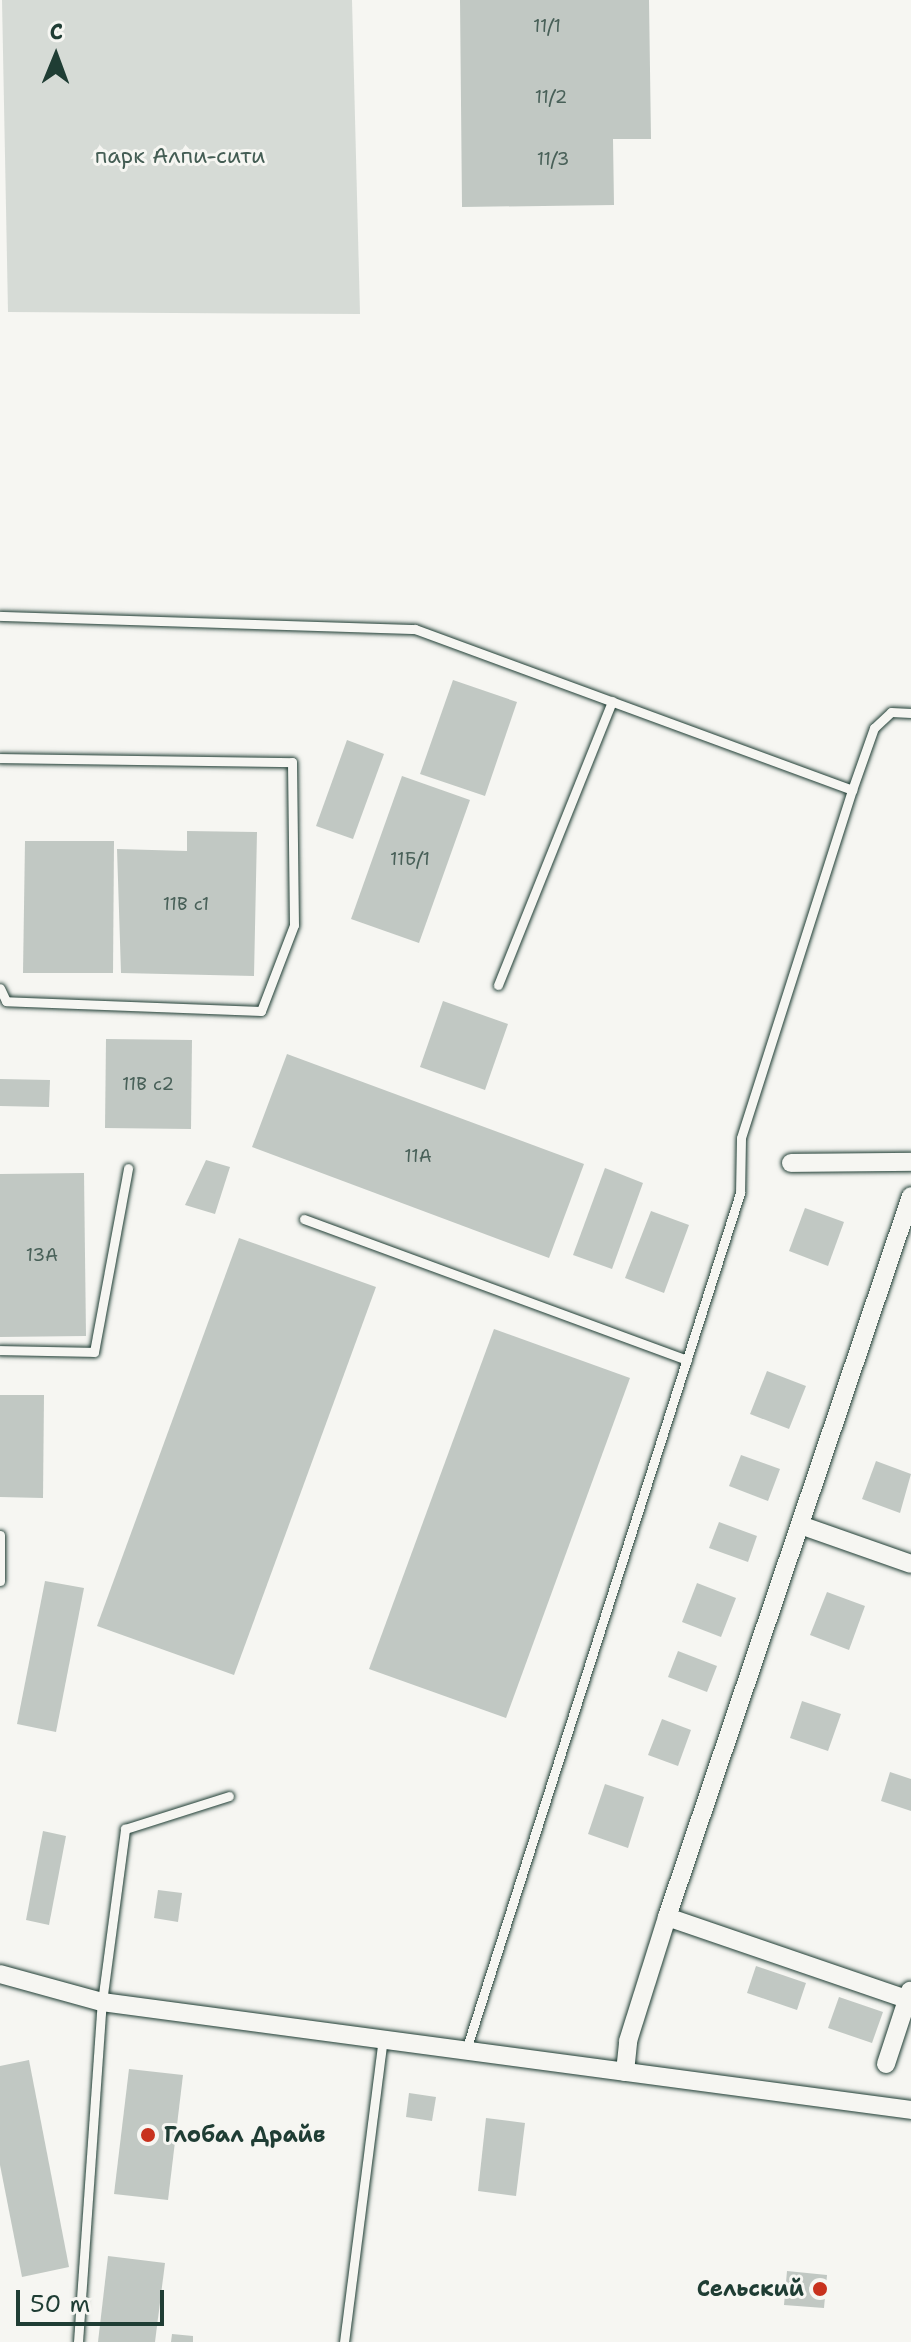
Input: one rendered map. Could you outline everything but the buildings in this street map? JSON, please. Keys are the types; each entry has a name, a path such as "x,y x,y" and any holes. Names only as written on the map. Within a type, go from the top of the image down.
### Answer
{"street":[{"path":"791,1163 911,1162"},
{"path":"625,2072 628,2041 667,1917 803,1526 911,1196"},
{"path":"803,1526 911,1564"},
{"path":"667,1917 909,1994 886,2064"},
{"path":"0,1974 102,2002 383,2037 911,2110"}],"lane":[{"path":"0,616 415,629 852,790"},
{"path":"498,985 612,701"},
{"path":"466,2050 740,1193 741,1138 852,790 874,728 891,712 911,713"},
{"path":"0,758 292,762 294,925 261,1011 6,1001 0,988"},
{"path":"0,1350 94,1352 128,1168"},
{"path":"304,1219 687,1360"},
{"path":"0,1535 0,1581"},
{"path":"78,2342 102,2002 125,1829 229,1796"},
{"path":"344,2342 383,2037"}],"green space":[{"name":"парк Алпи-сити","path":"2,0 352,0 360,314 8,312"}],"place":[{"name":"Глобал Драйв","path":"148,2135"},
{"name":"Сельский","path":"820,2289"}]}
